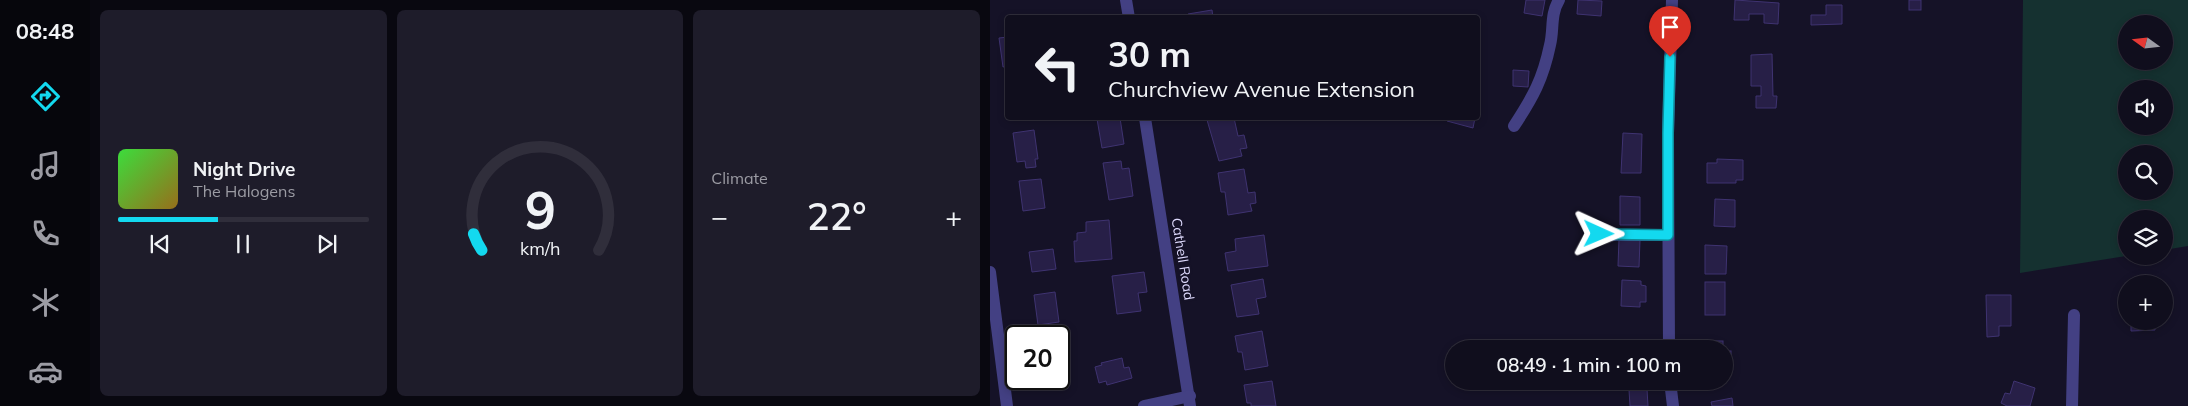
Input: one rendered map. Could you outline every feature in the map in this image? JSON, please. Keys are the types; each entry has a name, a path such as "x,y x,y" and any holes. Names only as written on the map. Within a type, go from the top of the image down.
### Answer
{"street":[{"path":"1126,0 1128,15"},
{"path":"1514,126 1535,95 1543,77 1551,42 1551,20 1559,0"},
{"path":"1669,340 1668,133 1672,0"},
{"name":"Cathell Road","path":"1145,120 1190,401"},
{"path":"1599,234 1668,235"},
{"path":"990,272 1007,406"},
{"path":"2072,406 2074,315"},
{"path":"1671,390 1673,406"},
{"path":"1144,406 1190,401"}],"green space":[{"path":"2023,0 2188,0 2188,246 2173,248 2173,210 2118,210 2118,257 2020,273"}],"building":[{"path":"1526,0 1545,0 1542,16 1524,13"},
{"path":"1578,0 1602,1 1601,16 1577,14"},
{"path":"1735,0 1779,3 1778,24 1764,23 1764,14 1749,14 1749,20 1734,20"},
{"path":"1909,0 1921,0 1921,10 1909,10"},
{"path":"1826,5 1842,5 1842,24 1811,25 1811,15 1826,15"},
{"path":"1212,10 1213,15 1188,15"},
{"path":"1005,37 1005,67 1003,67 999,38"},
{"path":"1772,54 1773,96 1777,96 1776,108 1756,108 1756,96 1761,96 1761,86 1751,86 1751,55"},
{"path":"1513,70 1529,71 1528,87 1513,86"},
{"path":"1097,120 1120,120 1124,144 1102,148"},
{"path":"1207,120 1234,120 1238,136 1244,135 1247,148 1240,149 1242,156 1219,161"},
{"path":"1447,120 1475,120 1473,128"},
{"path":"1034,130 1038,159 1035,159 1036,167 1026,168 1025,161 1017,162 1013,133"},
{"path":"1623,133 1642,134 1641,173 1621,173"},
{"path":"1717,159 1743,160 1743,180 1736,180 1736,183 1707,183 1707,163 1717,163"},
{"path":"1121,161 1122,169 1129,168 1133,196 1109,200 1103,163"},
{"path":"1244,169 1248,193 1255,192 1256,203 1250,204 1252,211 1228,215 1225,192 1221,192 1218,173"},
{"path":"1041,179 1045,208 1023,211 1019,181"},
{"path":"1620,196 1640,197 1640,225 1620,225"},
{"path":"1715,199 1735,200 1735,227 1714,226"},
{"path":"1109,220 1112,259 1075,262 1074,241 1077,241 1077,233 1086,232 1086,222"},
{"path":"1264,235 1268,266 1228,271 1225,253 1236,251 1235,239"},
{"path":"1619,239 1640,240 1639,267 1618,266"},
{"path":"1705,245 1727,246 1726,274 1705,274"},
{"path":"1053,249 1056,269 1032,272 1029,252"},
{"path":"1144,272 1147,292 1138,293 1141,311 1117,314 1112,276"},
{"path":"1263,279 1266,297 1256,299 1259,314 1237,317 1231,285"},
{"path":"1622,280 1641,281 1641,285 1646,286 1646,302 1640,302 1640,307 1621,306"},
{"path":"1705,282 1725,282 1725,315 1705,315"},
{"path":"1055,292 1059,322 1038,325 1034,295"},
{"path":"1986,295 2011,295 2011,326 1999,326 1999,336 1987,337"},
{"path":"1262,331 1268,366 1245,370 1242,352 1238,352 1235,336"},
{"path":"1122,358 1124,368 1129,367 1132,378 1107,385 1106,381 1099,383 1095,367 1102,365 1101,363"},
{"path":"1272,381 1276,406 1251,406 1251,403 1247,403 1244,385"},
{"path":"2014,381 2035,388 2030,406 2007,406 2001,403 2005,393 2010,394"},
{"path":"1629,390 1647,390 1648,406 1630,406"},
{"path":"1732,398 1733,406 1712,406 1711,402"}],"route":[{"path":"1599,234 1668,235 1670,57"}]}
